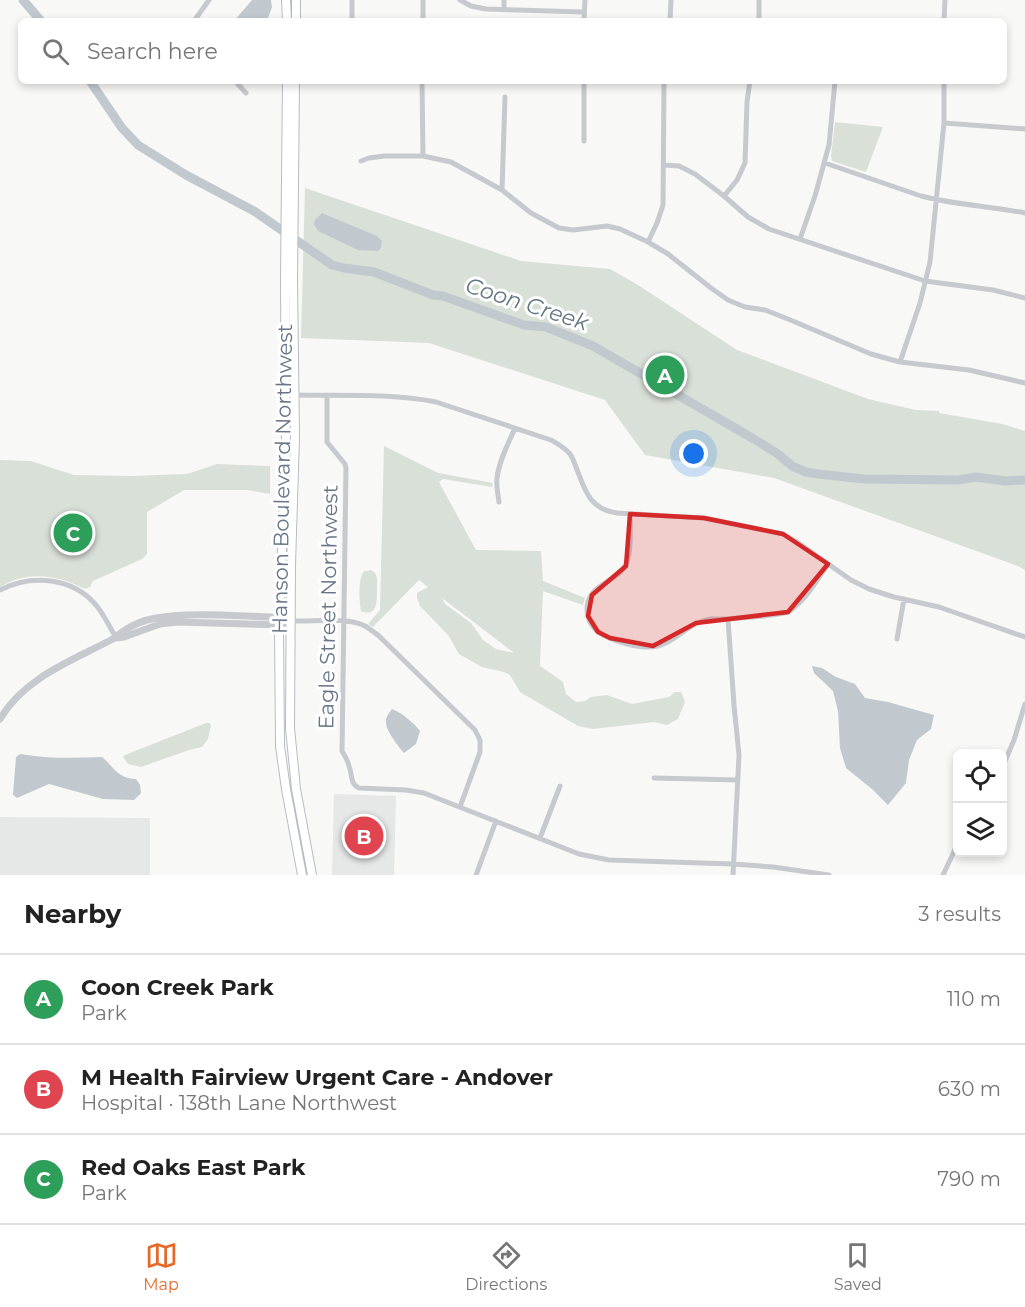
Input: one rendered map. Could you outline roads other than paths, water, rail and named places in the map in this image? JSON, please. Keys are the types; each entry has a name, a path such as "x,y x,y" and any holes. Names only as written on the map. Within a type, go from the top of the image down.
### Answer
{"main road":[{"path":"286,0 287,18"},
{"path":"296,0 296,18"},
{"name":"Hanson Boulevard Northwest","path":"287,84 290,214"},
{"name":"Hanson Boulevard Northwest","path":"296,84 290,214 286,446 276,620 280,746 302,875"},
{"name":"Hanson Boulevard Northwest","path":"289,259 295,395 290,728 296,789 312,875"}],"street":[{"path":"196,18 209,0"},
{"path":"352,0 352,18"},
{"path":"423,0 423,18"},
{"path":"460,0 471,6 486,9 584,12"},
{"path":"504,0 504,10"},
{"path":"584,18 585,0"},
{"path":"670,18 671,0"},
{"path":"759,0 759,18"},
{"path":"944,18 945,0"},
{"path":"238,84 246,93"},
{"path":"422,84 423,156"},
{"path":"584,84 584,141"},
{"path":"648,242 663,205 664,84"},
{"path":"724,196 737,180 745,163 750,84"},
{"path":"800,239 825,163 835,84"},
{"path":"900,362 920,303 930,262 944,123 944,84"},
{"path":"502,190 505,97"},
{"path":"944,123 1024,129 1025,121"},
{"path":"361,161 384,156 423,156 451,162 502,190 531,213 559,228 573,230 607,226 620,229 648,242 668,254 728,300 745,307 773,313 871,354 900,362 969,370 1025,383"},
{"path":"825,163 936,200 1025,213"},
{"path":"664,165 679,166 695,174 748,217 769,229 925,281 993,290 1025,298"},
{"path":"295,395 421,399 515,428 562,446 571,456 590,500 606,512 704,518 783,534 869,590 939,606 1025,637"},
{"name":"Eagle Street Northwest","path":"327,395 327,442 346,468 342,751 349,765 355,787 415,791 460,807"},
{"path":"499,502 497,476 515,428"},
{"path":"630,514 630,539 626,566 596,589 588,602 588,616 598,632 628,644 660,645 696,623 711,619 788,612 807,595 828,564"},
{"path":"0,590 36,580 55,581 68,585 81,592 98,607 116,638"},
{"path":"897,639 904,599"},
{"path":"0,719 11,703 38,680 116,638 131,627 146,621 186,616 357,623 379,636 475,730 479,737 480,752 460,807 594,858 733,864 830,875"},
{"path":"728,619 739,755 733,875"},
{"path":"116,638 160,624 177,622 276,620"},
{"path":"1007,755 1025,704"},
{"path":"1017,728 1025,730"},
{"path":"654,778 738,780"},
{"path":"540,838 560,786"},
{"path":"476,875 496,821"},
{"path":"943,875 953,852"}],"waterway":[{"name":"Coon Creek","path":"23,0 38,18"},
{"name":"Coon Creek","path":"92,84 122,128 138,145 186,175 254,211 332,265 374,272 433,295 443,296 524,325 546,327 593,346 754,439 792,466 806,472 864,479 958,480 976,477 1005,481 1025,480"}],"place":[{"name":"Coon Creek Park","path":"665,375"},
{"name":"Red Oaks East Park","path":"73,533"},
{"name":"M Health Fairview Urgent Care - Andover","path":"364,836"}]}
